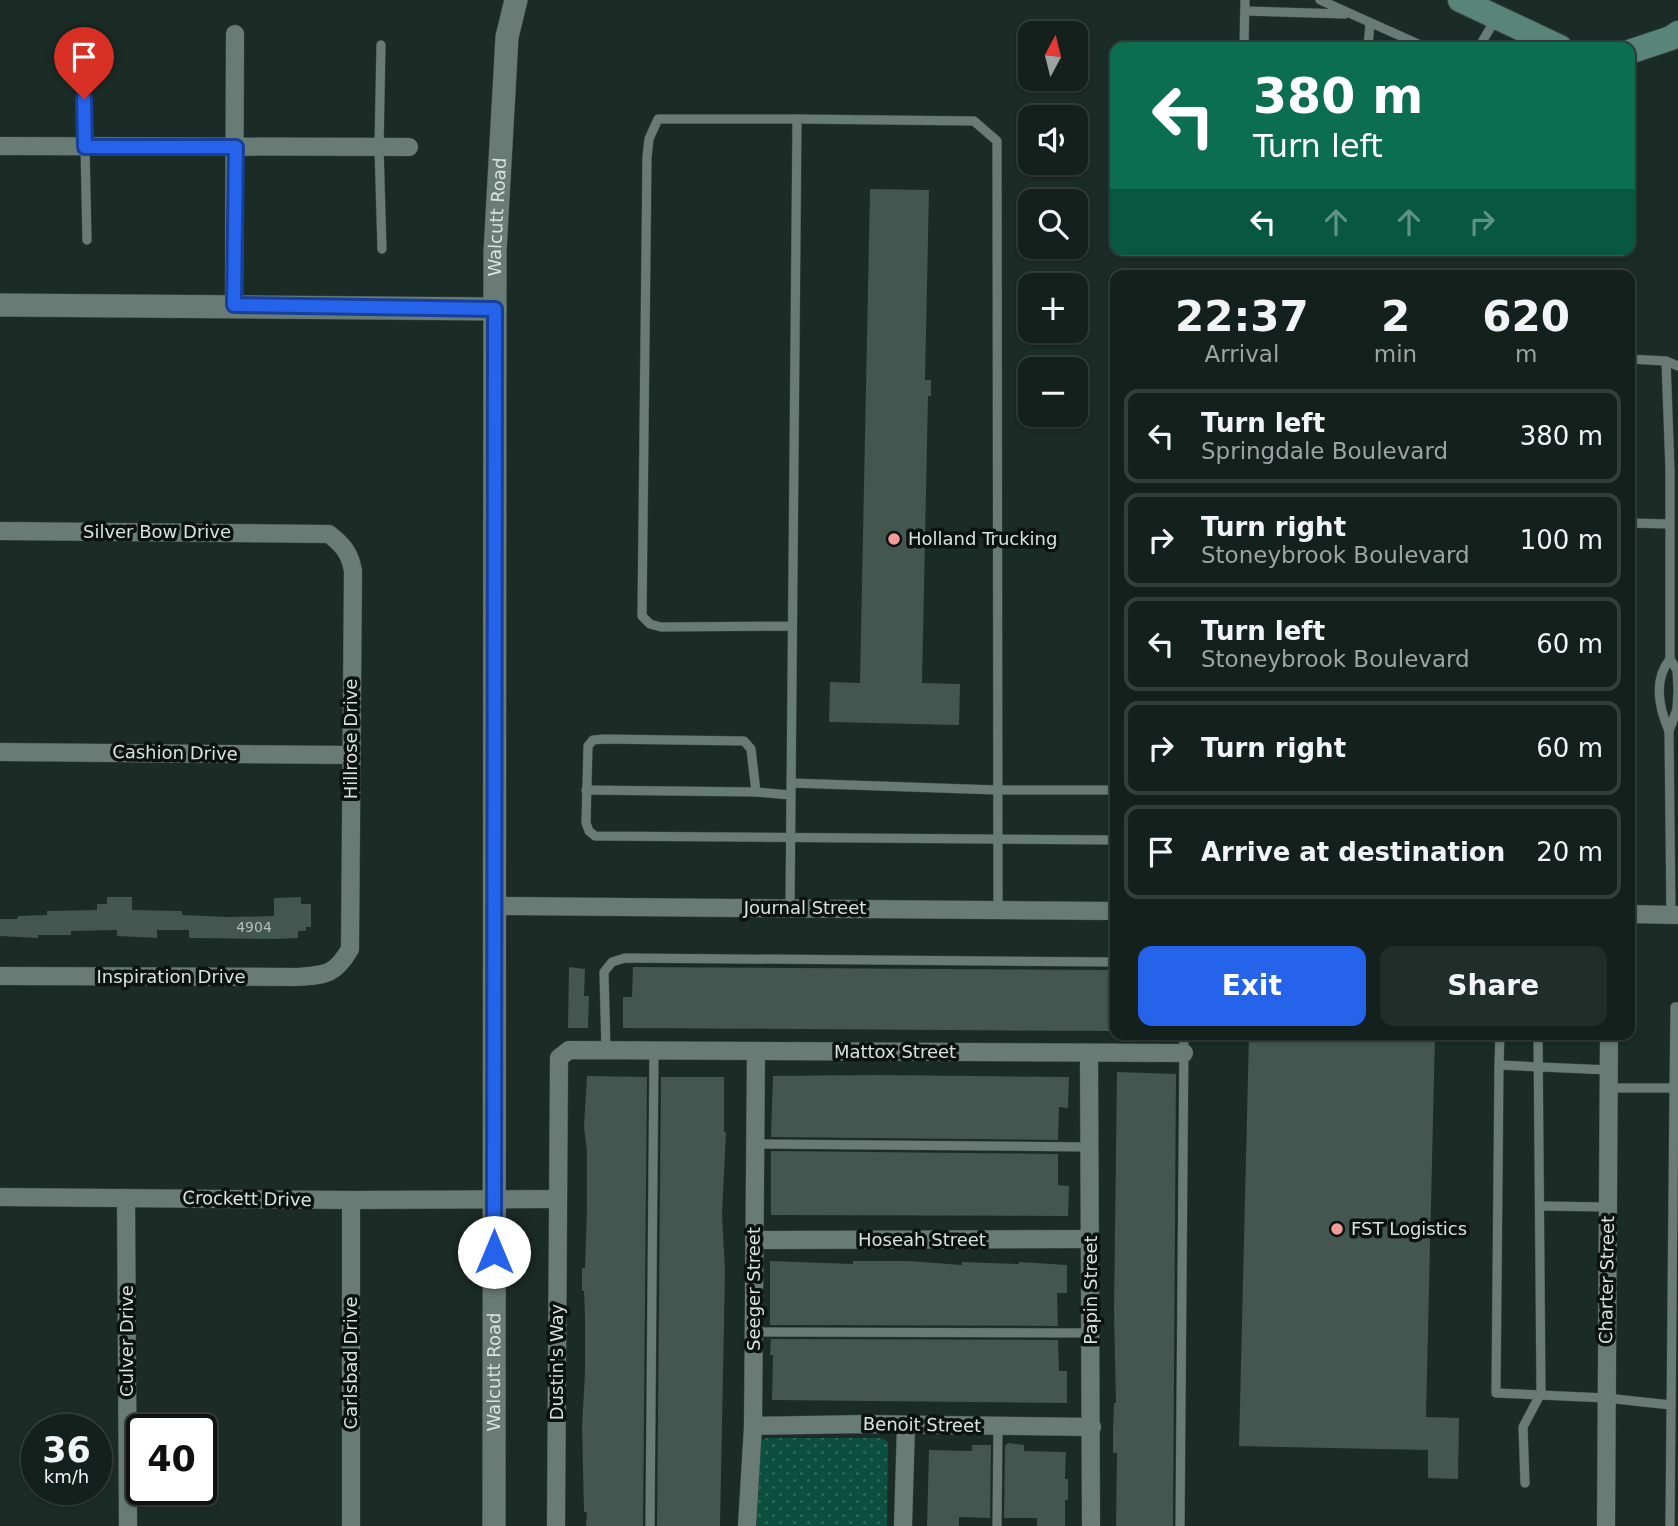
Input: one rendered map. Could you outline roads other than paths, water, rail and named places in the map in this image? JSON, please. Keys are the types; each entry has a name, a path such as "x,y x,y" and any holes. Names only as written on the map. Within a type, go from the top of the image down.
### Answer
{"main road":[{"path":"1460,0 1549,42"},
{"path":"1635,50 1678,33"}],"street":[{"name":"Walcutt Road","path":"494,1526 495,252 507,37 516,0"},
{"path":"234,305 235,34"},
{"path":"0,146 409,147"},
{"path":"0,305 495,309"},
{"name":"Silver Bow Drive","path":"0,531 313,532"},
{"name":"Hillrose Drive","path":"313,532 329,534 342,544 350,556 353,571 350,949 340,966"},
{"name":"Cashion Drive","path":"0,752 351,755"},
{"name":"Journal Street","path":"495,906 1110,911"},
{"path":"1635,915 1674,915"},
{"name":"Inspiration Drive","path":"0,976 296,977 324,975 340,966"},
{"name":"Charter Street","path":"1605,1526 1609,1040"},
{"name":"Dustin's Way","path":"556,1526 559,1058 569,1050 606,1051"},
{"name":"Mattox Street","path":"606,1051 1184,1053"},
{"name":"Seeger Street","path":"747,1526 753,1426 755,1051"},
{"name":"Papin Street","path":"1088,1054 1091,1526"},
{"name":"Crockett Drive","path":"0,1197 494,1199"},
{"name":"Culver Drive","path":"126,1198 128,1526"},
{"path":"494,1199 557,1199"},
{"name":"Carlsbad Drive","path":"351,1200 351,1526"},
{"name":"Hoseah Street","path":"754,1240 1090,1239"},
{"path":"903,1526 906,1425"},
{"name":"Benoit Street","path":"753,1426 1092,1427"}],"lane":[{"path":"1244,42 1245,0"},
{"path":"1320,0 1414,42"},
{"path":"1245,11 1347,14"},
{"path":"1482,42 1496,19"},
{"path":"1368,42 1370,23"},
{"path":"381,46 379,147 382,249"},
{"path":"83,52 87,240"},
{"path":"792,626 660,627 650,624 642,616 649,139 658,119 974,121 997,141 998,910"},
{"path":"790,908 797,119"},
{"path":"1635,359 1666,361 1678,366"},
{"path":"1666,361 1674,470 1668,524 1674,559 1670,659 1677,670 1678,690 1677,709 1669,731"},
{"path":"1635,523 1668,524"},
{"path":"1670,659 1661,670 1659,708 1669,731 1675,847 1674,915"},
{"path":"756,792 751,749 744,741 593,740 588,746 586,823 595,836 1110,840"},
{"path":"791,783 997,790 1110,790"},
{"path":"586,790 756,792 790,795"},
{"path":"606,1051 604,972 612,962 625,958 1110,962"},
{"path":"1670,1526 1675,1007 1678,1007"},
{"path":"1180,1526 1184,1040"},
{"path":"1500,1040 1496,1392 1541,1393 1671,1405"},
{"path":"1525,1483 1524,1427 1541,1393 1538,1040"},
{"path":"650,1526 654,1050"},
{"path":"1499,1065 1609,1070"},
{"path":"1609,1088 1674,1088"},
{"path":"755,1144 1090,1147"},
{"path":"1541,1206 1608,1207"},
{"path":"754,1332 1091,1333"},
{"path":"997,1526 998,1426"}],"place":[{"name":"Holland Trucking","path":"894,539"},
{"name":"FST Logistics","path":"1337,1229"}]}
